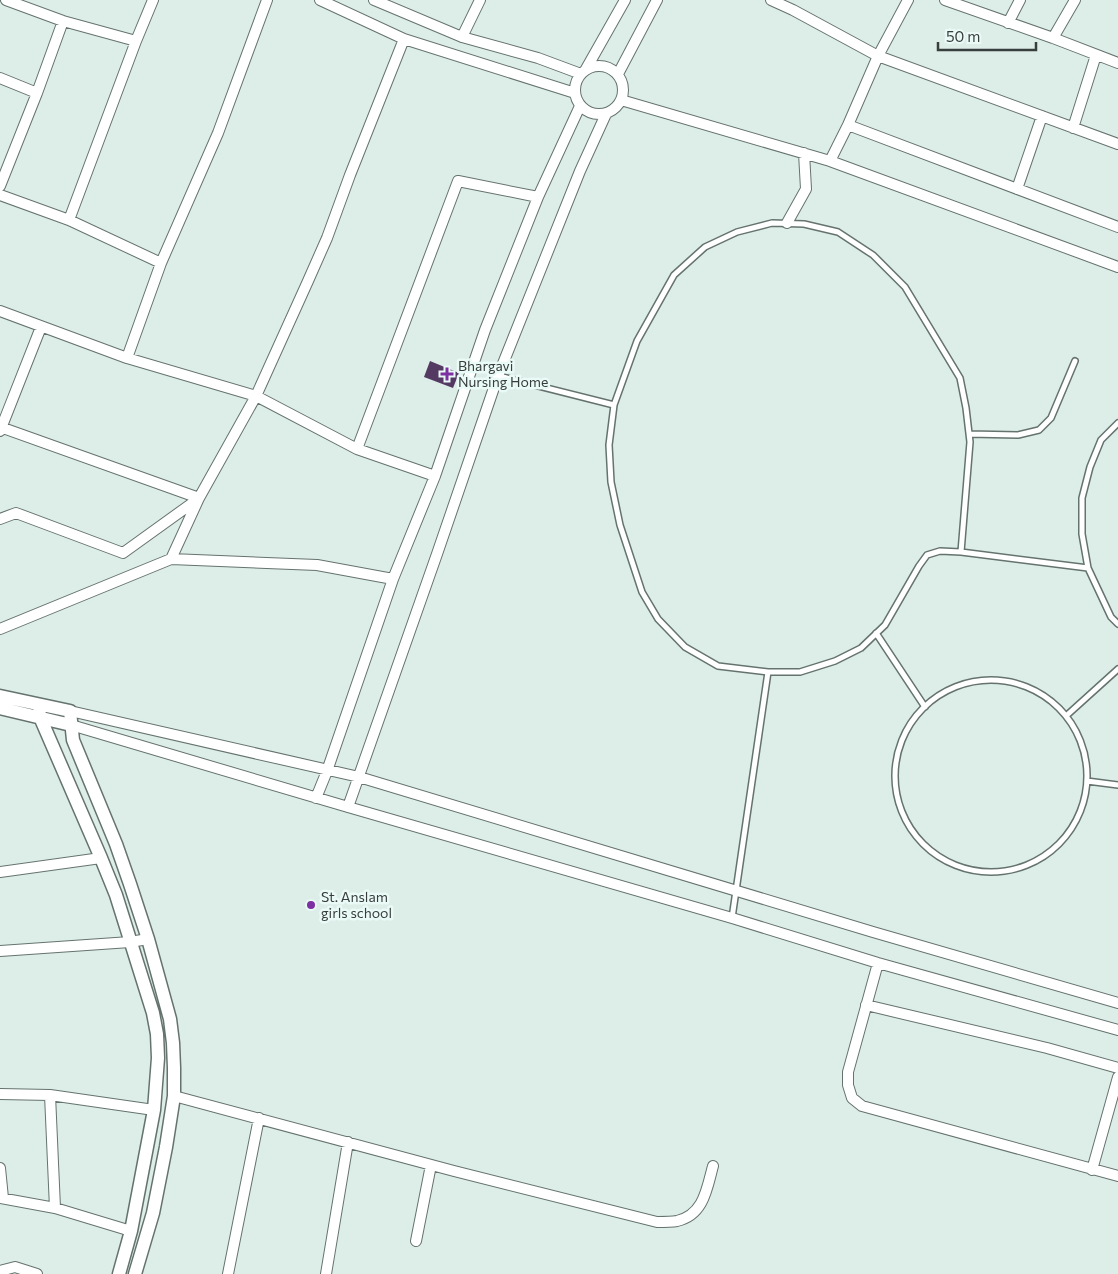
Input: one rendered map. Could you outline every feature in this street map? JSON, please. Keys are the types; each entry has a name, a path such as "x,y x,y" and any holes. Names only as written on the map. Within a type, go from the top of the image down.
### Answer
{"street":[{"path":"6,0 63,21 136,41"},
{"path":"69,220 152,0"},
{"path":"127,358 161,263 218,133 267,0"},
{"path":"320,0 404,39 575,93"},
{"path":"374,0 462,37 584,71 593,66 613,70 622,80 624,94 618,106 606,114 599,115 592,114 580,106 576,100 575,86 577,79 584,71 626,0"},
{"path":"462,37 480,0"},
{"path":"618,74 657,0"},
{"path":"770,0 793,10 878,56 1118,144"},
{"path":"793,10 798,0"},
{"path":"830,161 878,56 908,0"},
{"path":"945,0 964,3 1008,23 1118,63"},
{"path":"1008,23 1020,0"},
{"path":"1053,38 1075,0"},
{"path":"0,186 63,21"},
{"path":"171,559 199,498 256,396 327,238 404,39"},
{"path":"1073,128 1096,55"},
{"path":"0,78 37,93"},
{"path":"622,100 830,161 1118,267"},
{"path":"316,798 394,579 435,476 485,330 538,197 580,106"},
{"path":"348,808 498,376 580,171 606,114"},
{"path":"1017,189 1042,116"},
{"path":"848,125 1118,227"},
{"path":"786,223 806,189 804,153"},
{"path":"357,449 458,181 538,197"},
{"path":"0,195 69,220 161,263"},
{"path":"0,311 127,358 256,396 357,449 435,476"},
{"path":"41,327 0,429 199,498"},
{"path":"0,519 16,512 123,553 199,498"},
{"path":"0,630 171,559 317,565 394,579"},
{"path":"1,698 40,711 70,725 348,808 732,918 878,964 1118,1030"},
{"path":"40,711 70,711 359,777 873,932 1118,1003"},
{"path":"40,711 116,895 153,1013 157,1034 158,1058 154,1110 131,1231 119,1274"},
{"path":"70,711 70,725 75,745 116,844 148,939 170,1019 173,1043 174,1096 166,1147 153,1213 135,1274"},
{"path":"0,872 101,858"},
{"path":"0,951 130,942 148,939"},
{"path":"878,964 848,1072 848,1085 852,1098 862,1106 1118,1176"},
{"path":"866,1005 1046,1048 1118,1068"},
{"path":"1092,1170 1118,1078"},
{"path":"0,1094 50,1095 154,1110"},
{"path":"50,1095 55,1208"},
{"path":"174,1096 431,1165 657,1222 676,1221 688,1217 698,1208 705,1196 713,1166"},
{"path":"228,1274 260,1118"},
{"path":"326,1274 348,1142"},
{"path":"416,1240 431,1165"},
{"path":"0,1168 1,1198 55,1208 131,1231"},
{"path":"0,1270 15,1267 37,1274"}],"lane":[{"path":"961,552 970,442 960,378 905,287 873,256 838,232 804,224 772,223 737,232 705,247 674,275 637,341 614,405 610,445 611,482 620,525 642,592 658,619 685,647 718,666 768,672 800,672 835,661 861,648 885,625 927,555 940,551 961,552 1088,568"},
{"path":"969,434 1018,435 1039,430 1051,418 1075,361"},
{"path":"498,376 614,405"},
{"path":"1118,423 1101,440 1090,467 1082,498 1082,534 1088,568 1111,617 1118,624"},
{"path":"876,633 925,707"},
{"path":"1066,716 1118,669"},
{"path":"732,918 768,672"},
{"path":"990,680 1032,689 1056,705 1074,727 1085,753 1087,767 1087,781 1082,809 1072,828 1058,845 1035,861 1014,869 993,872 964,868 951,863 927,847 917,837 902,812 898,799 896,770 897,756 902,743 915,718 925,707 936,698 962,685 990,680"},
{"path":"1087,781 1118,785"}],"building":[{"path":"430,361 459,373 453,388 424,377"}],"place":[{"name":"Bhargavi Nursing Home","path":"447,374"},
{"name":"St. Anslam girls school","path":"311,905"}]}
